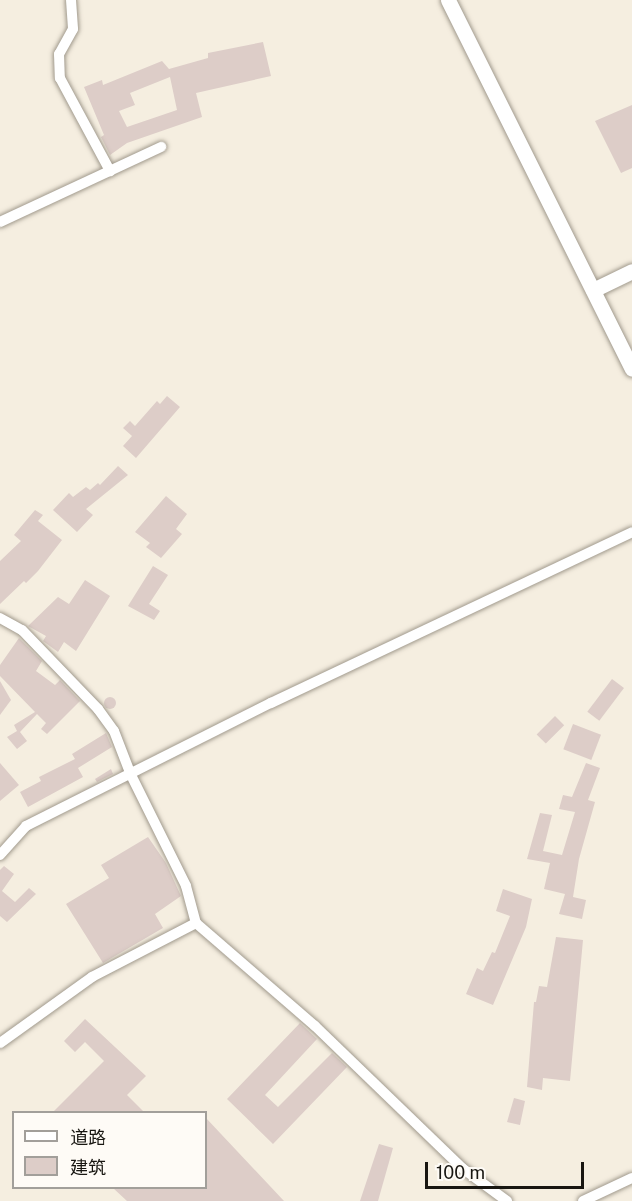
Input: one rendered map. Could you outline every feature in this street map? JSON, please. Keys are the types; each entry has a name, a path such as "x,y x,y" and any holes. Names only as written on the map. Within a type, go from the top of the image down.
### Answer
{"street":[{"path":"71,0 73,29 59,54 60,78 110,171"},
{"path":"448,0 632,369"},
{"path":"0,222 161,147"},
{"path":"592,290 632,271"},
{"path":"0,855 26,826 272,703 632,532"},
{"path":"0,618 22,630 98,709 114,731 131,775 186,886 196,923 315,1026 462,1168 507,1201"},
{"path":"0,1043 92,977 196,923"},
{"path":"583,1201 632,1178"}],"building":[{"path":"263,42 271,76 196,93 202,117 127,143 110,155 101,137 104,135 84,87 102,80 103,85 162,61 169,69 208,58 208,53","holes":["170,77 177,110 127,127 119,111 135,105 130,93"]},
{"path":"632,105 632,168 621,173 595,121"},
{"path":"167,396 180,407 136,458 123,446 132,436 123,428 130,421 135,426 157,401 160,404"},
{"path":"118,466 128,475 86,509 93,515 77,532 53,510 69,493 73,497 86,487 90,490 98,483 100,485"},
{"path":"166,496 187,514 176,529 182,534 161,558 146,547 150,543 135,532"},
{"path":"35,510 43,515 38,521 62,540 38,571 0,604 0,561 21,541 14,535"},
{"path":"153,566 168,575 149,604 160,611 154,620 128,606"},
{"path":"85,580 110,596 76,651 64,642 58,652 43,641 46,636 28,626 58,597 69,604"},
{"path":"19,638 42,661 36,671 55,685 60,680 80,701 47,734 41,729 46,723 37,714 20,732 27,741 17,749 7,737 17,731 14,725 35,712 0,676 0,665"},
{"path":"612,679 624,688 599,721 587,712"},
{"path":"0,681 11,700 0,715"},
{"path":"112,697 116,703 112,709 108,709 104,701"},
{"path":"555,716 564,725 546,744 537,734"},
{"path":"573,724 601,735 591,760 563,749"},
{"path":"106,733 112,747 78,768 83,777 28,807 20,792 41,781 39,777 75,759 72,754"},
{"path":"0,763 19,785 0,801"},
{"path":"586,763 600,768 588,800 595,802 579,859 573,897 586,900 582,919 559,914 565,894 544,889 550,863 527,859 540,813 552,815 543,851 562,855 575,812 559,809 563,795 572,797"},
{"path":"111,769 113,774 97,782 95,779"},
{"path":"148,837 166,863 181,896 155,914 163,928 103,963 66,904 109,878 101,865"},
{"path":"4,866 14,874 2,891 15,902 29,888 36,894 7,922 0,916 0,870"},
{"path":"503,889 532,899 526,927 493,1005 466,994 477,968 483,971 492,952 495,953 510,916 496,911"},
{"path":"556,937 583,940 570,1081 543,1078 542,1090 527,1087 534,1002 536,1002 539,986 547,987"},
{"path":"85,1019 146,1076 127,1095 143,1111 54,1111 104,1061 85,1042 75,1052 64,1041"},
{"path":"300,1023 317,1039 265,1095 278,1107 332,1053 347,1067 273,1144 227,1099"},
{"path":"514,1098 525,1101 520,1125 507,1122"},
{"path":"207,1119 284,1201 127,1201 114,1189 207,1189"},
{"path":"379,1144 393,1148 378,1201 360,1201"}]}
